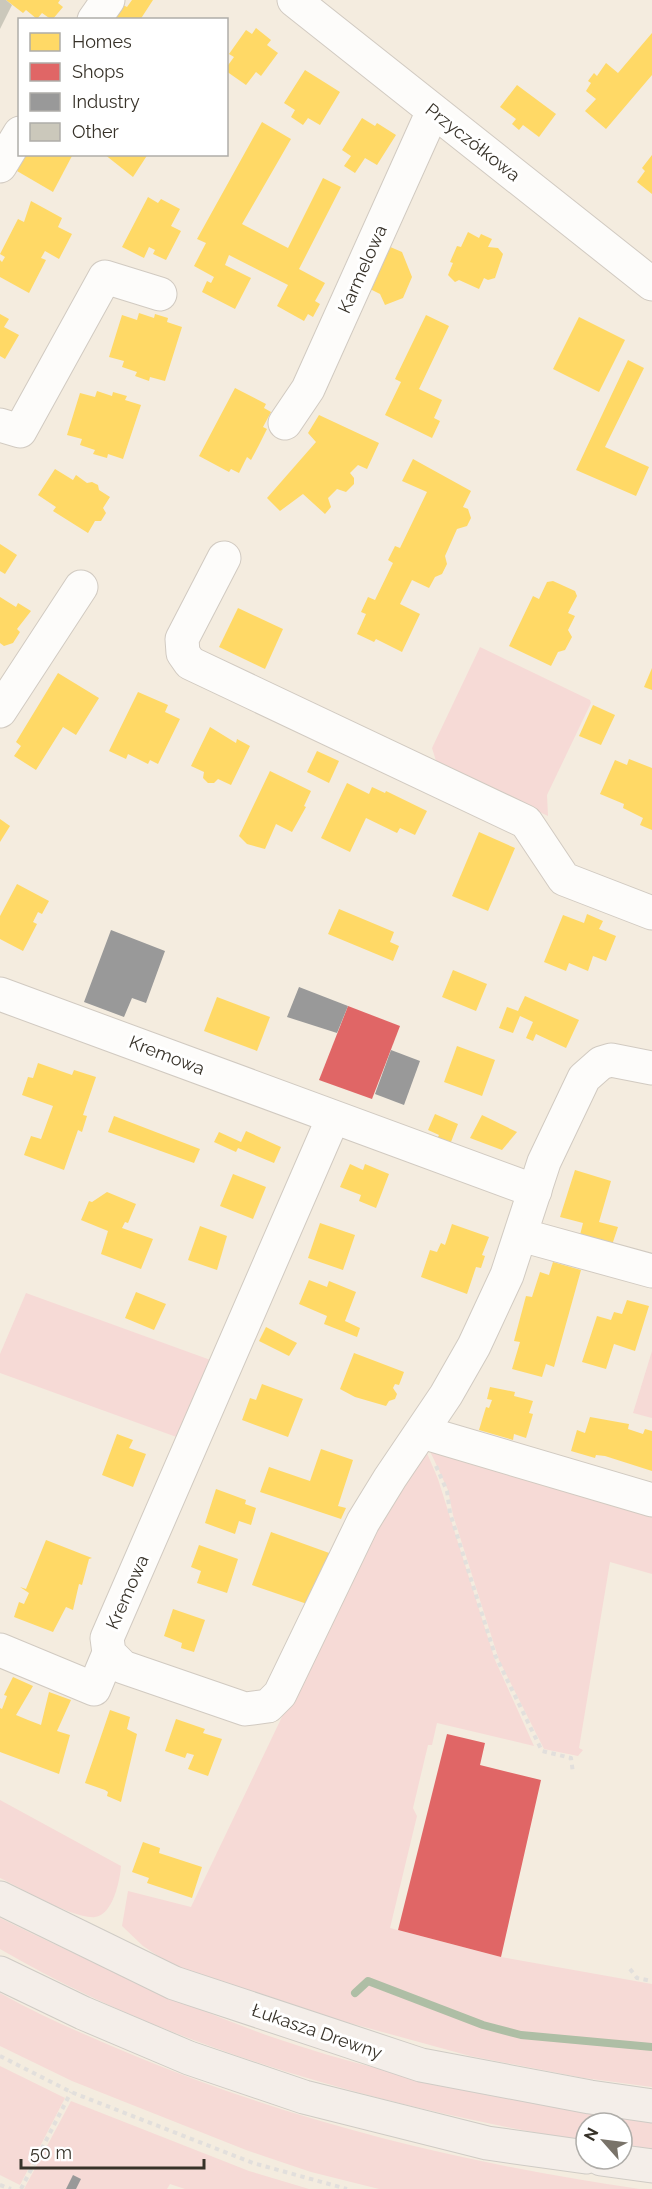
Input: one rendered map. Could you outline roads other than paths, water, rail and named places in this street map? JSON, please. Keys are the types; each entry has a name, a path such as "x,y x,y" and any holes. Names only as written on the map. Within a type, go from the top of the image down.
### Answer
{"main road":[{"name":"Łukasza Drewny","path":"0,1898 174,1983 421,2066 652,2106"},
{"path":"0,1973 83,2013 189,2058 304,2097 487,2143 574,2155"},
{"path":"634,2164 652,2166"}],"street":[{"path":"95,18 108,0"},
{"name":"Przyczółkowa","path":"294,0 652,284"},
{"name":"Karmelowa","path":"285,423 308,389 433,111"},
{"path":"0,166 18,136"},
{"path":"0,425 20,431 105,277 160,294"},
{"path":"224,558 182,639 183,652 190,663 526,822 564,879 652,913"},
{"path":"0,711 81,587"},
{"name":"Kremowa","path":"0,994 535,1191"},
{"name":"Kremowa","path":"333,1118 107,1638 109,1653 123,1667 245,1709 268,1706 280,1694 363,1522 425,1434 474,1346 507,1275 549,1151 579,1087 591,1069 611,1060 652,1068"},
{"path":"521,1235 652,1271"},
{"path":"425,1434 652,1500"},
{"path":"0,1650 94,1689 109,1653"}],"waterway":[{"path":"355,1993 368,1981 483,2025 521,2035 652,2047"}]}
